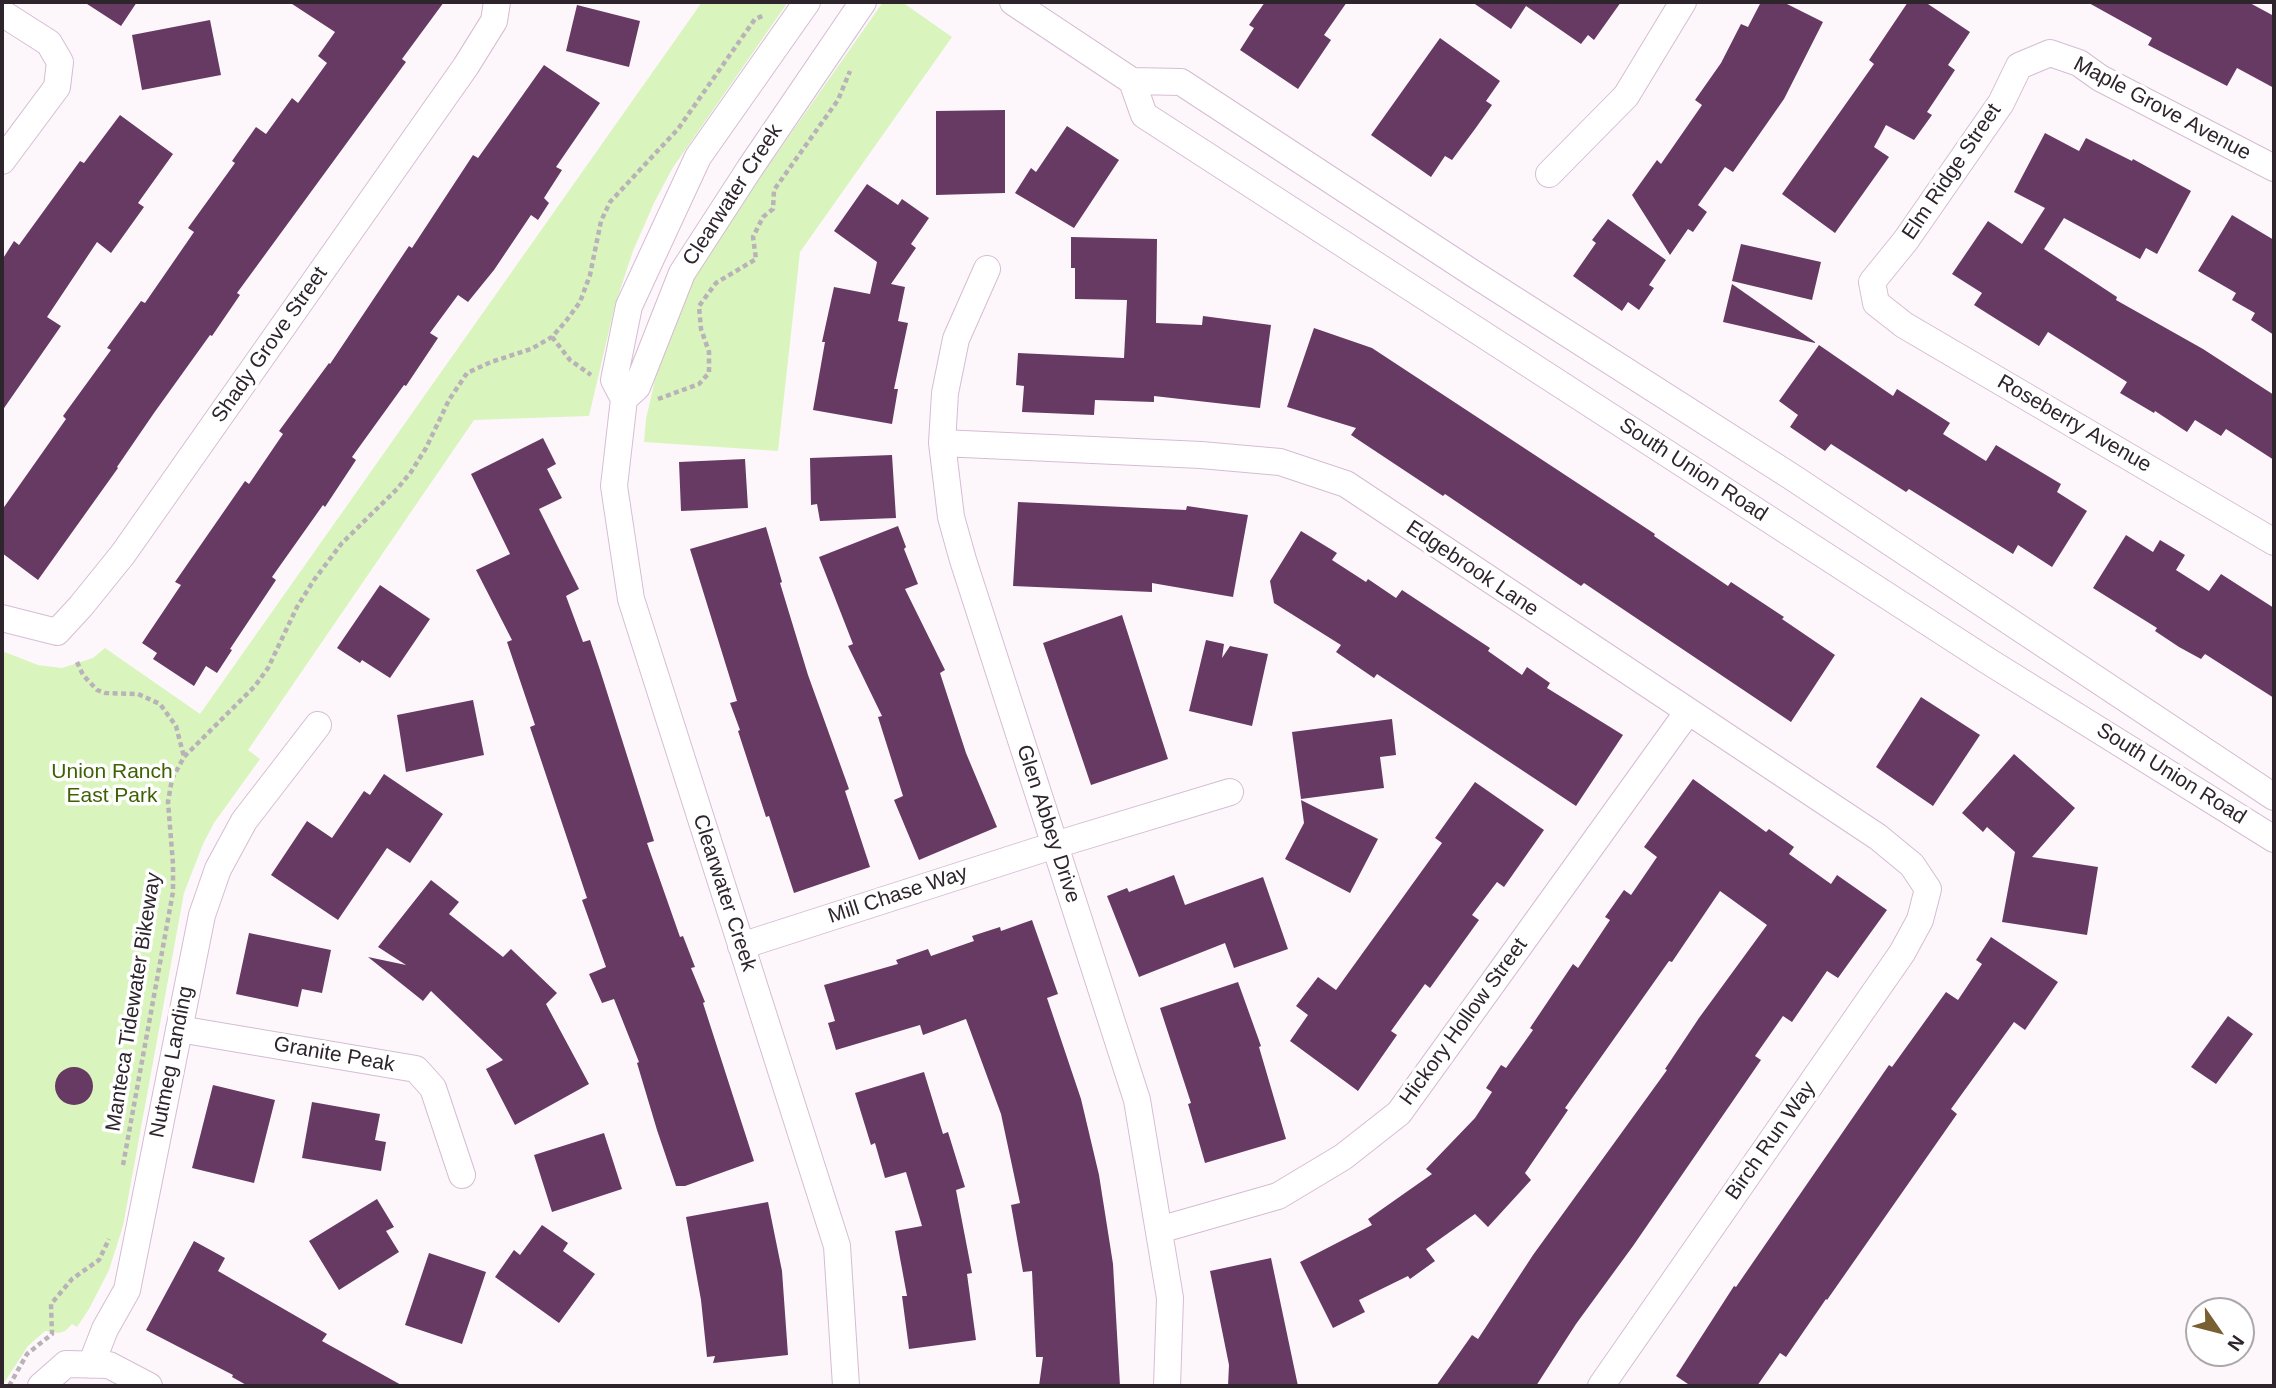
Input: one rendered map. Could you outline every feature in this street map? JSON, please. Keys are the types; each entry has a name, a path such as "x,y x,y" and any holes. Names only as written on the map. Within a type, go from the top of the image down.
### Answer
{"street":[{"name":"Shady Grove Street","path":"2,618 57,632 114,565 466,66 494,21 497,2"},
{"name":"Clearwater Creek","path":"807,2 698,157 629,306 614,380 624,399 614,486 631,598 837,1246 846,1386"},
{"name":"Clearwater Creek","path":"624,399 637,387 682,273 863,2"},
{"path":"1013,2 1132,81"},
{"path":"1549,174 1626,96 1683,2"},
{"path":"2,13 49,43 60,62 57,87 2,161"},
{"name":"Maple Grove Avenue","path":"2050,53 2079,63 2101,79 2274,168"},
{"name":"Elm Ridge Street","path":"1876,303 1872,282 1906,240 1993,114 2020,66 2050,53"},
{"name":"South Union Road","path":"2274,797 1816,492 1474,274 1181,82 1132,81 1144,116 1988,661 2274,839"},
{"name":"Glen Abbey Drive","path":"987,269 956,340 945,393 942,443 951,517 1138,1100 1170,1298 1167,1386"},
{"name":"Roseberry Avenue","path":"1876,303 1904,325 2274,542"},
{"name":"Edgebrook Lane","path":"942,443 1201,455 1280,462 1346,484 1687,713 1878,837 1912,864 1927,890"},
{"name":"Hickory Hollow Street","path":"1159,1230 1278,1196 1343,1157 1399,1112 1687,713"},
{"name":"Nutmeg Landing","path":"91,1365 105,1329 127,1290 202,915 219,869 244,821 318,725"},
{"name":"Mill Chase Way","path":"741,946 1230,792"},
{"name":"Birch Run Way","path":"1601,1386 1902,953 1920,920 1927,890"},
{"name":"Granite Peak","path":"179,1029 416,1069 433,1088 462,1175"},
{"path":"41,1386 66,1364 109,1365 149,1386"}],"path":[{"name":"Manteca Tidewater Bikeway","path":"121,1174 173,892 168,802 172,779 184,757 255,686 268,668 297,607 314,580 342,543 411,472 449,400 467,373 531,349 552,337 566,321 580,302 590,275 601,221 610,202 678,129 755,19 773,13"},
{"path":"651,402 699,384 709,373 709,352 701,329 699,306 716,283 755,259 753,237 763,217 773,209 774,190 838,100 854,60"},
{"path":"552,337 570,360 594,378"},
{"path":"77,663 83,675 97,690 105,693 138,694 160,704 176,726 184,757"},
{"path":"9,1386 27,1354 52,1334 51,1304 72,1279 99,1260 110,1235"}],"green space":[{"name":"Union Ranch East Park","path":"702,2 788,2 672,169 654,203 633,251 615,305 589,416 474,420 248,750 260,759 214,823 184,893 123,1226 109,1270 77,1327 72,1324 59,1333 45,1331 28,1346 2,1386 2,651 38,665 62,668 93,658 105,648 200,714"},
{"path":"883,2 902,2 952,37 800,252 778,451 644,442 646,419 662,349 703,259"}],"building":[{"path":"84,2 137,2 121,26"},
{"path":"289,2 444,2 402,59 406,62 237,293 240,295 212,336 210,335 154,413 38,580 2,553 2,510 66,419 63,416 111,350 107,348 141,301 145,303 194,232 188,228 235,163 232,161 256,127 266,134 292,98 298,103 327,63 318,56 335,32"},
{"path":"1265,2 1347,2 1324,35 1331,40 1298,89 1240,50 1254,28 1249,25"},
{"path":"1472,2 1621,2 1594,40 1588,35 1581,44 1526,6 1511,29"},
{"path":"1761,2 1783,2 1823,22 1784,99 1733,172 1725,167 1698,205 1707,212 1693,232 1688,229 1670,255 1632,195 1657,160 1661,164 1702,105 1695,100 1721,63 1741,24 1748,27"},
{"path":"1908,2 1925,2 1970,32 1948,65 1955,70 1927,112 1932,115 1914,140 1886,125 1874,147 1889,157 1835,233 1782,194 1874,64 1869,60"},
{"path":"2087,2 2248,2 2274,16 2274,88 2237,68 2227,86 2148,45 2152,38"},
{"path":"577,5 640,21 629,67 566,51"},
{"path":"210,20 221,75 142,90 132,35"},
{"path":"1440,38 1500,81 1486,101 1492,105 1475,129 1452,160 1445,156 1431,177 1371,135"},
{"path":"544,65 600,103 556,167 562,170 544,198 549,203 538,220 531,215 494,270 468,302 458,295 430,333 438,338 406,386 404,385 352,457 356,460 325,507 323,505 272,577 276,580 217,673 206,666 194,686 153,659 157,653 142,643 181,585 175,582 245,481 249,484 283,434 279,431 330,364 409,246 412,248 473,155 478,158"},
{"path":"1005,110 1005,193 936,195 936,111"},
{"path":"120,115 173,154 138,203 144,207 111,253 97,242 47,317 61,326 2,411 2,260 14,241 19,245 80,161 84,163"},
{"path":"1067,126 1119,160 1074,228 1015,193 1031,168 1036,172"},
{"path":"2045,133 2079,151 2086,138 2132,161 2133,159 2191,191 2157,254 2146,248 2140,259 2064,218 2044,249 2117,297 2116,300 2203,349 2274,395 2274,460 2226,429 2221,436 2195,420 2187,432 2155,411 2154,413 2120,393 2127,382 2048,332 2039,346 1974,305 1982,293 1952,274 1988,221 2022,244 2045,208 2014,192"},
{"path":"867,184 898,205 902,199 929,218 911,244 916,248 891,284 905,287 898,321 908,323 894,389 898,389 892,424 813,410 825,342 822,342 834,287 870,294 877,262 834,231"},
{"path":"2232,215 2274,240 2274,335 2251,320 2255,313 2232,300 2236,293 2198,271"},
{"path":"1608,219 1666,260 1649,285 1654,288 1639,310 1628,302 1622,311 1573,276 1596,243 1592,240"},
{"path":"1071,237 1157,239 1156,323 1202,325 1203,316 1271,325 1260,408 1154,396 1154,402 1095,400 1094,415 1022,412 1024,386 1016,385 1018,353 1124,358 1127,300 1075,299"},
{"path":"1741,244 1821,262 1812,300 1732,281"},
{"path":"1732,284 1815,342 1815,343 1723,322"},
{"path":"1314,328 1372,348 1655,534 1654,536 1728,586 1731,582 1784,617 1782,619 1835,655 1791,722 1584,583 1581,586 1445,494 1443,496 1351,435 1356,428 1287,407"},
{"path":"1819,345 1893,396 1897,389 1950,423 1943,434 1986,461 1996,445 2061,484 2057,492 2087,511 2052,567 2018,545 2013,554 1909,489 1906,492 1831,444 1825,451 1790,427 1798,415 1779,401"},
{"path":"543,438 556,464 547,469 562,498 539,509 579,589 566,596 583,642 590,640 600,670 654,841 647,843 680,937 683,936 695,967 691,968 705,1002 703,1003 754,1161 685,1186 676,1186 637,1063 639,1062 614,999 602,1003 589,974 606,967 582,900 587,898 530,727 535,725 507,642 512,640 476,570 510,554 471,474"},
{"path":"892,455 896,518 820,521 817,504 811,505 810,458"},
{"path":"745,459 748,508 681,511 679,462"},
{"path":"1018,502 1186,510 1187,506 1248,515 1233,597 1152,583 1152,592 1013,586"},
{"path":"898,526 918,584 905,589 945,670 940,673 966,753 997,827 919,860 894,800 903,796 878,717 882,716 848,646 853,644 819,557"},
{"path":"766,527 808,675 849,789 845,791 870,867 794,893 738,731 740,730 730,703 737,701 690,549"},
{"path":"1301,531 1337,553 1332,560 1366,582 1368,579 1396,598 1402,590 1490,648 1488,651 1522,675 1527,667 1550,683 1547,688 1623,735 1576,806 1377,674 1374,678 1336,652 1341,645 1274,603 1270,581"},
{"path":"2126,535 2153,552 2160,540 2185,555 2176,570 2209,591 2221,574 2274,608 2274,698 2205,654 2201,659 2179,647 2155,631 2157,628 2093,588"},
{"path":"380,585 430,619 390,678 337,648"},
{"path":"1122,615 1168,759 1091,785 1043,643"},
{"path":"1206,640 1224,644 1222,658 1230,646 1268,654 1252,726 1189,711"},
{"path":"1921,697 1980,735 1933,806 1876,767"},
{"path":"473,700 484,755 406,772 397,715"},
{"path":"1392,719 1396,755 1380,757 1384,788 1301,799 1292,732"},
{"path":"2014,754 2075,808 2032,857 2098,867 2087,935 2002,922 2015,852 1987,827 1983,832 1962,813"},
{"path":"384,774 443,814 410,863 387,848 338,920 271,875 307,821 332,838 364,791 370,795"},
{"path":"1693,779 1766,832 1769,829 1794,847 1789,854 1831,884 1837,875 1887,910 1838,978 1827,971 1792,1022 1783,1016 1755,1056 1761,1060 1576,1324 1536,1386 1436,1386 1472,1335 1478,1339 1533,1255 1667,1070 1665,1069 1699,1018 1767,925 1720,891 1672,962 1669,961 1565,1108 1568,1110 1525,1173 1531,1180 1488,1227 1475,1214 1426,1249 1435,1261 1410,1279 1408,1276 1359,1300 1365,1312 1333,1328 1300,1262 1372,1225 1368,1219 1432,1174 1426,1169 1475,1118 1492,1092 1486,1088 1501,1065 1506,1068 1533,1030 1530,1028 1573,964 1578,968 1610,920 1605,917 1624,890 1631,895 1657,857 1644,847"},
{"path":"1475,782 1544,830 1504,887 1497,882 1472,915 1479,920 1430,988 1425,984 1391,1031 1397,1035 1358,1091 1290,1041 1308,1015 1296,1006 1318,977 1336,990 1442,843 1435,838"},
{"path":"1301,800 1378,839 1350,893 1285,859 1304,823"},
{"path":"1174,875 1185,905 1263,877 1288,949 1234,968 1225,943 1139,977 1107,896 1127,888 1129,892"},
{"path":"431,880 459,902 449,914 503,957 511,949 557,993 546,1004 589,1084 515,1125 486,1069 503,1060 431,991 423,1001 368,957 406,965 378,947"},
{"path":"1032,920 1058,994 1047,998 1081,1099 1099,1175 1113,1264 1120,1386 1039,1386 1043,1357 1036,1357 1032,1271 1023,1272 1011,1205 1020,1203 1001,1114 966,1019 923,1035 920,1025 836,1050 828,1023 835,1021 824,985 898,964 896,960 928,949 931,956 974,941 972,936 1000,927 1001,931"},
{"path":"249,933 331,950 322,993 302,989 298,1007 236,994"},
{"path":"1991,937 2058,982 2025,1030 2014,1022 1951,1109 1957,1114 1827,1300 1786,1357 1780,1353 1757,1386 1691,1386 1676,1376 1734,1286 1736,1287 1889,1065 1892,1067 1946,992 1958,1000 1982,964 1976,960"},
{"path":"1238,982 1261,1046 1259,1047 1286,1139 1205,1163 1188,1104 1191,1103 1160,1008"},
{"path":"2228,1016 2253,1034 2216,1084 2191,1067"},
{"path":"74,1067 88,1072 93,1086 88,1100 74,1105 60,1100 55,1086 60,1072"},
{"path":"924,1072 943,1134 948,1132 965,1187 956,1190 972,1273 967,1274 976,1340 909,1349 902,1296 907,1296 895,1231 922,1226 906,1172 885,1178 875,1143 871,1145 855,1093"},
{"path":"213,1085 275,1100 254,1183 192,1168"},
{"path":"312,1102 380,1114 375,1140 386,1142 381,1171 302,1158"},
{"path":"604,1133 622,1189 552,1212 534,1155"},
{"path":"377,1199 394,1227 386,1231 399,1252 339,1290 309,1241"},
{"path":"768,1202 782,1271 788,1355 713,1363 715,1356 707,1357 701,1300 686,1217"},
{"path":"542,1225 568,1243 563,1251 595,1274 559,1323 495,1277 514,1250 520,1255"},
{"path":"194,1241 225,1258 218,1271 327,1334 322,1341 403,1386 248,1386 232,1377 233,1375 146,1330"},
{"path":"429,1253 486,1272 462,1344 405,1325"},
{"path":"1271,1258 1298,1386 1228,1386 1229,1365 1210,1271"}]}
